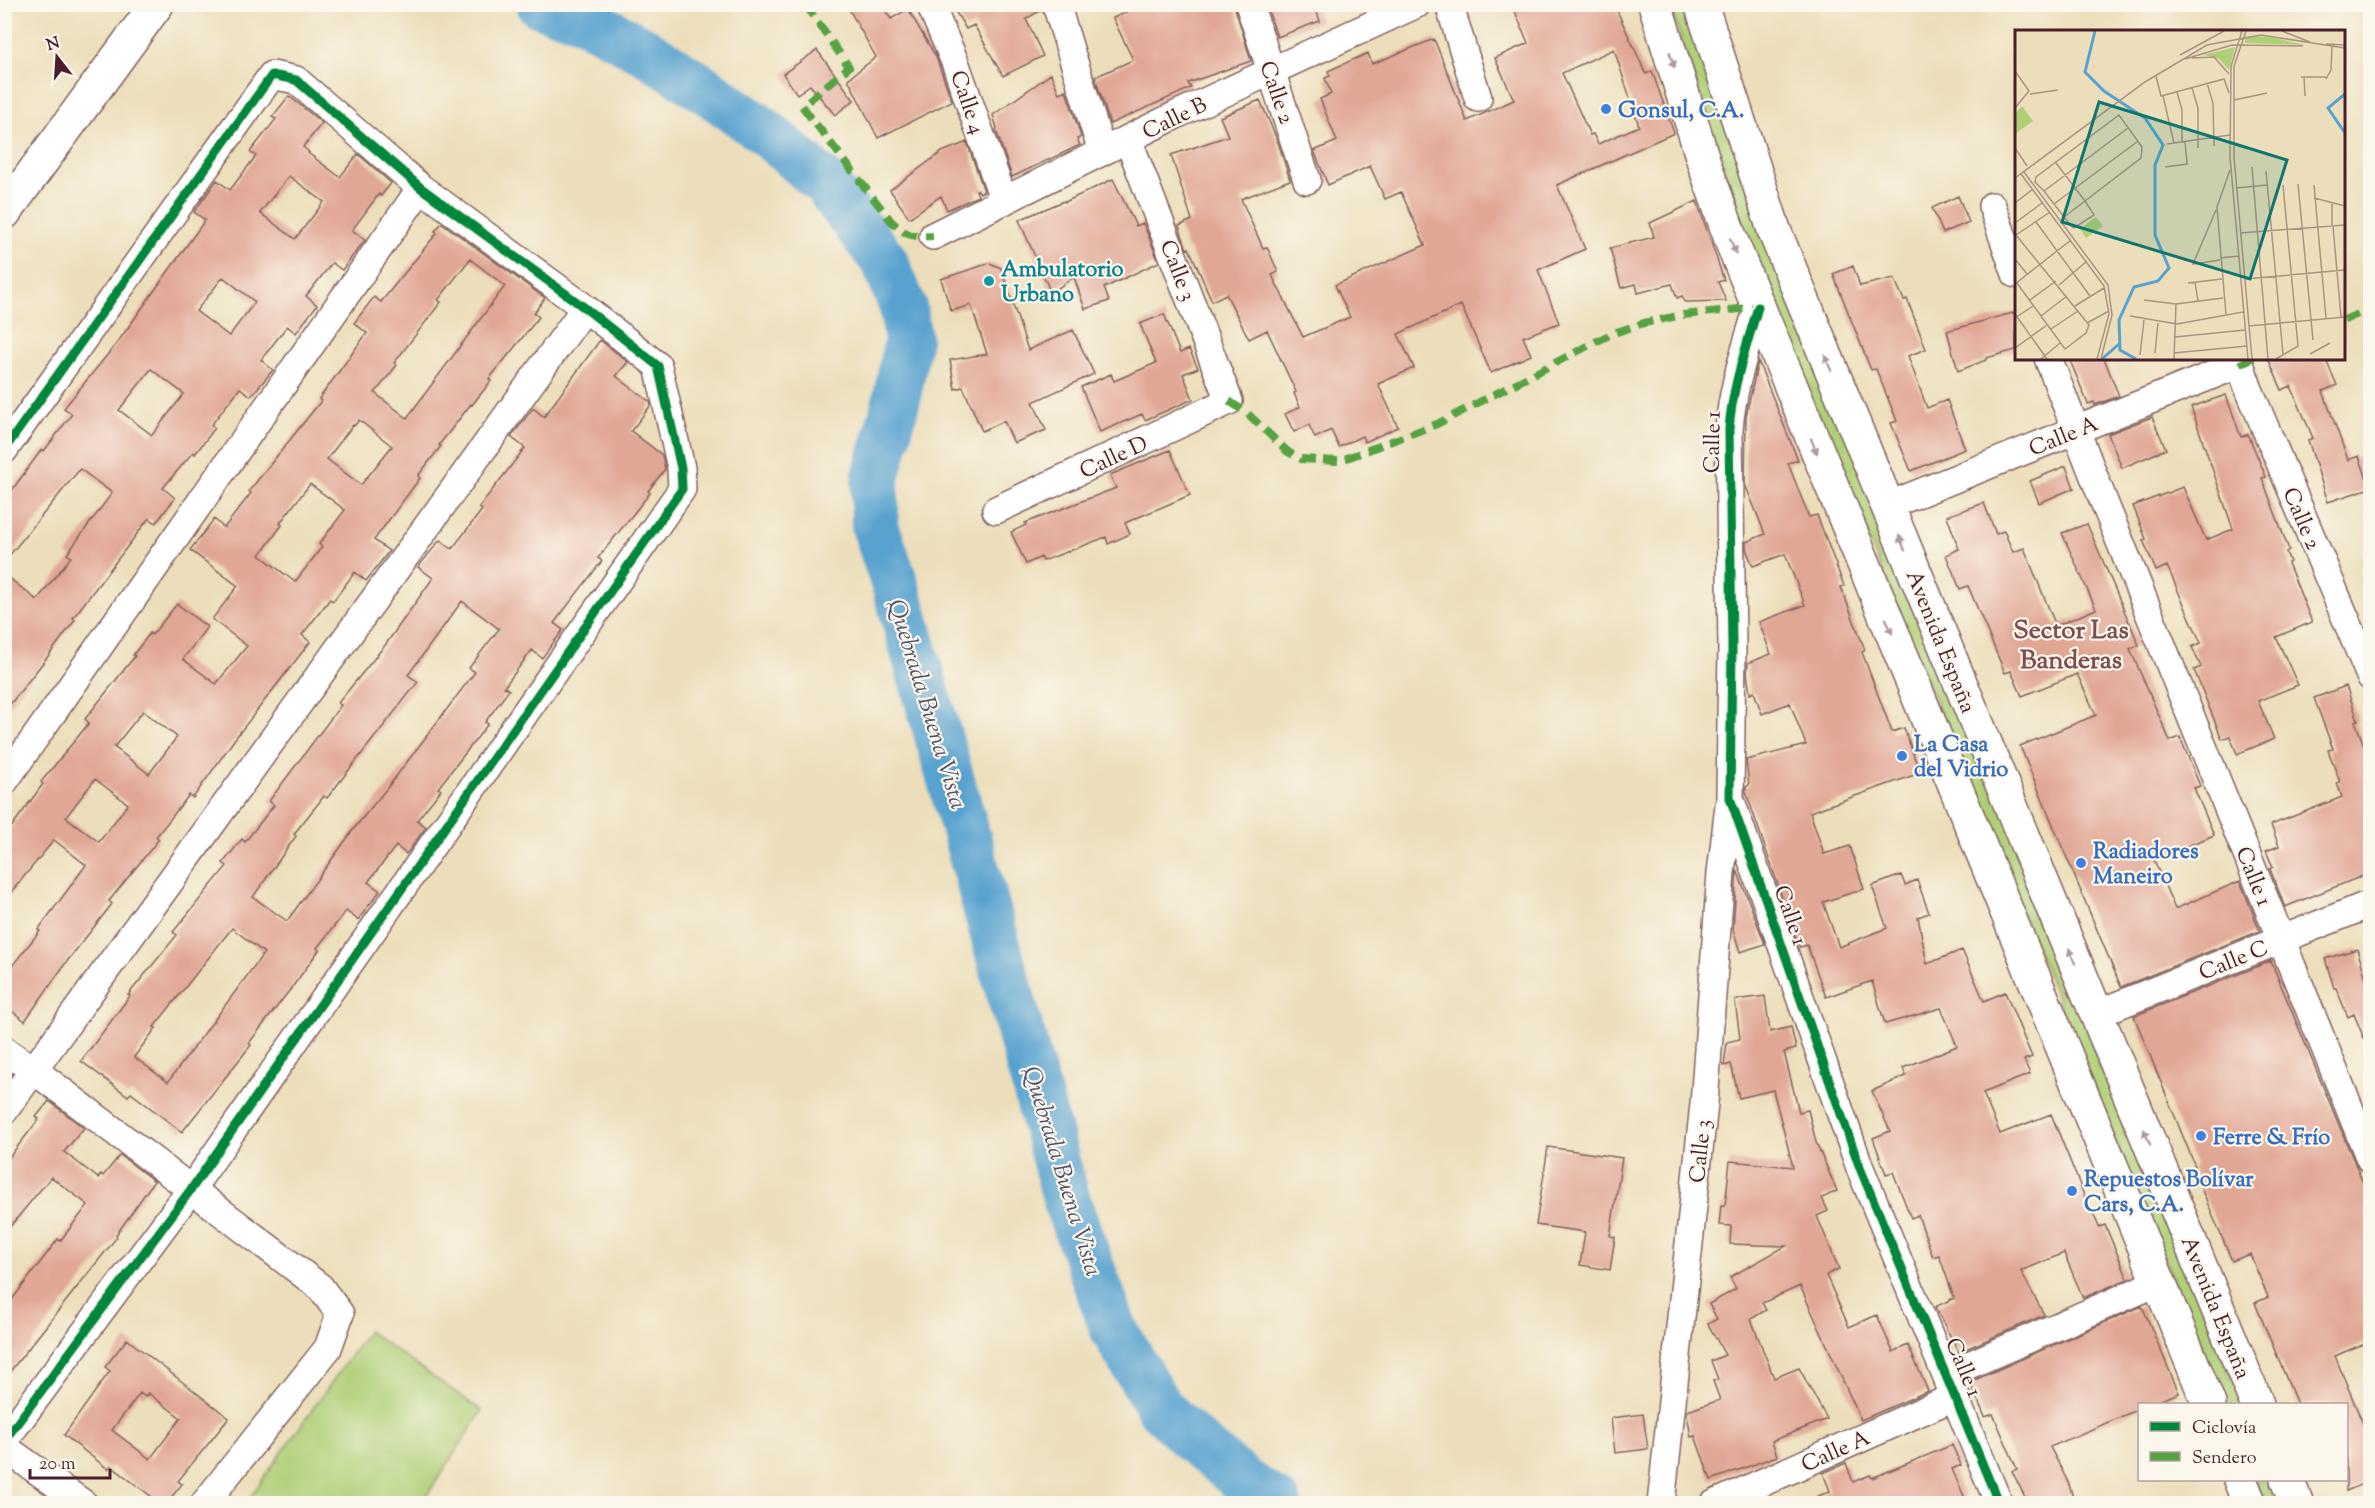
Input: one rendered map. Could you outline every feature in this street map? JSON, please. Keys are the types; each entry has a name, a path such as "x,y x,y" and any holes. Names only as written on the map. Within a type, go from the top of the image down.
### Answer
{"main road":[{"path":"4,213 157,4"},
{"name":"Avenida España","path":"1655,4 1721,212 1758,307 2210,1403"},
{"name":"Avenida España","path":"1701,4 1774,230 2257,1403"},
{"path":"2241,1481 2250,1503"},
{"path":"2288,1481 2297,1503"}],"street":[{"name":"Calle 4","path":"930,4 955,62 1004,201"},
{"path":"1056,4 1102,152"},
{"name":"Calle 2","path":"1249,4 1307,180"},
{"name":"Calle B","path":"933,236 1102,152 1417,4"},
{"path":"1449,4 1478,98"},
{"path":"4,450 272,75 296,80 422,188 585,308 658,366 681,468 682,489 192,1188 4,1441"},
{"name":"Calle 3","path":"1128,140 1229,401"},
{"path":"4,783 422,188"},
{"path":"1992,206 2015,271"},
{"name":"Calle 1","path":"1758,307 1731,405 1729,429 1732,648 1730,798 1860,1168 1999,1503"},
{"path":"4,1111 585,308"},
{"name":"Calle 1","path":"2049,360 2370,1159"},
{"name":"Calle 2","path":"2239,361 2370,676"},
{"name":"Calle A","path":"1887,506 2239,361"},
{"name":"Calle D","path":"996,510 1229,401"},
{"name":"Calle 3","path":"1661,1503 1704,1104 1720,873 1730,798"},
{"name":"Calle C","path":"2096,1014 2370,904"},
{"path":"4,1050 192,1188 320,1287 340,1314 328,1348 204,1503"},
{"name":"Calle A","path":"1714,1503 2159,1282"},
{"path":"4,1447 78,1502"}],"green space":[{"path":"1670,5 1686,5 2242,1403 2224,1403 1746,240"},
{"path":"368,1331 482,1411 422,1503 246,1503"},
{"path":"2255,1481 2273,1481 2282,1503 2265,1503"}],"building":[{"path":"846,4 881,4 891,19 908,9 936,57 952,101 878,138 848,79 876,57"},
{"path":"951,4 1041,4 1041,10 1026,19 1043,56 1003,76 974,25 966,29"},
{"path":"1143,4 1234,4 1251,61 1188,83 1191,88 1110,124 1095,77 1133,60 1113,18"},
{"path":"1266,4 1314,4 1320,21 1277,37"},
{"path":"1512,4 1614,4 1646,74 1652,71 1674,133 1557,185 1585,249 1538,270 1559,323 1523,337 1531,355 1491,373 1461,305 1398,334 1414,368 1378,384 1398,427 1365,442 1362,436 1339,447 1331,430 1315,438 1309,425 1294,432 1285,414 1300,407 1294,393 1296,392 1267,330 1249,339 1226,294 1212,301 1189,248 1187,249 1179,226 1192,220 1171,155 1228,136 1220,117 1260,100 1278,142 1290,180 1241,199 1263,248 1267,247 1278,272 1272,275 1303,337 1350,317 1335,285 1425,245 1401,192 1385,199 1370,166 1328,185 1314,151 1337,141 1320,99 1331,94 1325,78 1330,76 1328,71 1368,53 1372,64 1434,39 1467,121 1514,100 1495,58 1528,43","holes":["1614,49 1639,126 1598,144 1593,134 1590,135 1562,73"]},
{"path":"817,50 854,100 835,115 810,85 797,94 783,74"},
{"path":"1051,74 1059,93 1066,90 1081,137 1077,139 1080,145 1012,177 993,115"},
{"path":"289,96 322,123 303,147 308,153 340,177 358,154 391,183 381,196 379,194 352,230 365,240 342,270 332,263 306,296 317,305 296,333 287,326 261,360 273,370 251,396 240,388 211,425 215,428 195,454 193,452 163,488 175,498 156,523 149,518 73,618 75,620 49,655 4,712 4,574 37,600 71,557 67,554 112,493 80,469 4,562 4,501 42,449 44,451 72,414 64,408 117,343 205,220 194,212 217,180 230,190 256,156 250,152 276,119 272,117","holes":["289,176 324,202 295,239 260,213","223,277 255,302 229,336 196,311","151,369 184,394 152,435 119,410"]},
{"path":"967,142 984,191 980,193 976,190 978,196 947,210 941,196 909,218 890,190 942,152"},
{"path":"1113,179 1136,226 1143,223 1159,262 1104,288 1109,301 1085,309 1074,277 1051,293 1019,220 1065,202"},
{"path":"1958,196 1969,222 1943,233 1932,208"},
{"path":"1697,201 1724,280 1718,282 1726,301 1685,302 1682,296 1677,298 1672,284 1638,293 1636,284 1621,288 1610,248 1654,237 1650,223"},
{"path":"442,223 545,298 534,313 539,317 439,445 441,446 418,476 420,478 374,540 389,551 366,581 355,572 333,601 330,599 302,635 310,642 234,740 193,798 189,795 156,837 159,839 109,901 112,904 65,964 25,1021 4,1005 4,976 40,931 38,930 86,865 54,840 4,901 4,837 43,784 41,782 89,723 85,719 135,656 133,655 150,633 152,635 177,604 207,627 183,659 216,684 247,646 212,619 238,586 190,550 214,519 224,528 251,493 249,491 321,401 319,399 367,333 354,323 374,297 381,302 437,233 435,231","holes":["470,259 505,286 407,418 375,393 397,365 394,363 441,302 438,300","359,420 392,446 361,485 327,459","310,484 345,510 319,544 322,547 295,582 260,555 282,525 280,523","143,711 177,737 149,774 114,747","95,779 128,804 99,842 66,817"]},
{"path":"990,263 1001,268 1028,350 1073,330 1094,374 1033,402 1046,430 1014,443 1004,421 982,431 963,387 955,389 950,360 987,354 971,305 951,311 941,279"},
{"path":"1853,266 1860,286 1894,278 1904,300 1907,299 1926,349 1908,356 1927,408 1947,400 1965,449 1911,471 1891,423 1897,421 1876,369 1871,370 1833,274"},
{"path":"2015,312 2015,350 1986,358 1986,360 1958,371 1947,331"},
{"path":"1164,314 1180,353 1189,349 1198,368 1183,374 1193,399 1145,420 1142,414 1100,432 1081,387 1111,374 1114,381 1156,363 1140,324"},
{"path":"600,340 628,362 616,376 650,402 651,405 631,431 662,455 665,469 648,491 650,493 598,558 602,561 554,623 563,630 542,658 532,650 504,687 509,690 485,722 488,724 438,788 441,790 417,820 426,827 406,854 396,846 368,882 380,891 358,920 346,911 249,1043 251,1045 182,1132 131,1093 128,1096 81,1061 130,996 128,995 177,935 173,932 227,866 223,863 242,839 245,842 274,805 269,801 341,705 338,703 386,644 433,578 418,567 440,540 452,549 482,510 479,507 525,448 511,437 533,408 544,417","holes":["462,601 499,629 469,668 475,672 356,826 287,921 253,897 296,836 294,834 324,796 327,798 418,682 408,675","232,928 264,953 168,1082 134,1057 156,1028 154,1027"]},
{"path":"2070,360 2105,360 2119,396 2095,405 2094,402 2088,404"},
{"path":"2269,360 2326,360 2337,385 2323,391 2348,460 2359,456 2370,488 2328,502 2308,440 2313,438 2291,386 2282,390"},
{"path":"1758,361 1798,460 1788,463 1809,517 1817,515 1844,586 1841,587 1865,650 1862,652 1892,732 1904,728 1920,773 1810,812 1824,854 1850,846 1864,889 1823,902 1839,947 1887,928 1872,886 1901,875 1905,885 1917,880 1929,913 1918,917 1927,964 1962,950 1984,1001 2005,992 2032,1057 2024,1060 2030,1074 1983,1093 2000,1134 2051,1114 2086,1200 2099,1227 2105,1225 2128,1279 2083,1298 2064,1253 2021,1271 2044,1315 1959,1352 1935,1307 1954,1298 1939,1255 1933,1257 1918,1215 1911,1218 1893,1172 1886,1174 1873,1138 1890,1131 1872,1091 1906,1076 1903,1068 1957,1046 1941,1008 1885,1024 1872,981 1826,997 1807,945 1800,947 1795,935 1746,792 1746,787 1749,785 1746,760 1806,745 1790,703 1762,714 1754,692 1750,694 1747,673 1748,663 1771,654 1759,622 1805,605 1785,554 1753,566 1746,549 1746,542 1765,534 1745,484 1746,416"},
{"path":"2226,395 2241,437 2248,434 2266,477 2262,478 2289,550 2286,552 2290,562 2288,563 2312,622 2276,637 2298,685 2258,701 2274,739 2237,754 2230,736 2222,739 2194,670 2201,667 2192,647 2201,643 2167,566 2156,571 2143,540 2146,539 2133,506 2183,487 2206,540 2233,529 2191,407"},
{"path":"2152,417 2166,449 2122,468 2108,434"},
{"path":"1170,450 1190,495 1125,523 1130,534 1108,544 1106,537 1043,561 1041,557 1026,564 1011,532 1026,525 1025,523 1116,488 1110,475"},
{"path":"2066,466 2074,488 2039,503 2030,481"},
{"path":"1984,503 1996,534 2004,531 2013,552 2024,548 2056,626 2096,609 2062,533 2087,524 2139,645 2130,649 2170,741 2180,737 2200,786 2194,788 2214,835 2154,860 2175,909 2240,881 2260,931 2121,987 2020,746 2096,715 2077,674 2022,696 2011,671 2005,673 1968,586 1960,589 1946,555 1959,549 1947,516"},
{"path":"2346,686 2358,720 2355,721 2370,762 2370,873 2285,907 2270,869 2273,867 2266,851 2279,846 2271,825 2342,797 2337,783 2340,782 2328,750 2333,749 2314,698"},
{"path":"1737,870 1765,944 1740,952 1733,929"},
{"path":"2357,949 2370,992 2370,1053 2354,1014 2348,1017 2336,988 2334,988 2325,959"},
{"path":"2271,961 2370,1200 2370,1341 2335,1356 2370,1441 2370,1481 2346,1491 2348,1403 2297,1403 2255,1303 2268,1297 2250,1254 2232,1261 2192,1167 2195,1166 2134,1016"},
{"path":"1765,996 1770,1032 1791,1027 1796,1049 1784,1052 1799,1112 1808,1110 1816,1142 1837,1191 1822,1198 1828,1211 1817,1216 1839,1269 1826,1275 1849,1327 1877,1315 1893,1352 1908,1345 1928,1391 1861,1420 1800,1286 1762,1303 1766,1310 1751,1319 1774,1378 1799,1368 1827,1419 1772,1441 1777,1456 1711,1480 1695,1436 1691,1437 1687,1414 1687,1411 1720,1400 1713,1381 1718,1379 1711,1361 1725,1355 1708,1324 1717,1319 1709,1304 1736,1289 1730,1277 1786,1246 1730,1244 1731,1226 1719,1225 1721,1205 1725,1206 1730,1161 1793,1167 1773,1090 1739,1098 1731,1064 1724,1066 1727,1042 1740,1039 1735,1000"},
{"path":"49,1101 84,1128 64,1152 98,1178 101,1174 103,1176 120,1155 154,1181 116,1235 117,1237 4,1379 4,1310 58,1239 60,1241 88,1205 51,1177 4,1234 4,1164 39,1119 36,1117"},
{"path":"1548,1147 1622,1158 1610,1236 1615,1237 1610,1270 1580,1265 1585,1232 1536,1225"},
{"path":"2142,1306 2179,1393 2154,1403 2138,1403 2138,1409 2050,1447 2068,1482 2075,1503 2028,1503 2012,1471 2017,1469 1993,1414 1985,1417 1970,1382"},
{"path":"127,1339 229,1418 178,1481 182,1484 167,1503 160,1503 111,1466 108,1469 64,1435 110,1371 105,1367","holes":["140,1393 145,1397 148,1393 181,1418 150,1459 112,1430"]},
{"path":"1643,1414 1648,1449 1615,1453 1611,1418"},
{"path":"1952,1445 1961,1465 1952,1469 1967,1503 1802,1503 1830,1491 1823,1473 1846,1463 1853,1482 1870,1475 1872,1478"}],"waterway":[{"name":"Quebrada Buena Vista","path":"540,4 583,18 645,51 764,131 825,183 885,262 903,307 908,339 896,402 875,481 875,526 896,588 964,826 1068,1205 1114,1330 1159,1407 1193,1440 1240,1478 1278,1504"}],"marked path":[{"path":"805,4 849,67 802,106 891,221 910,234 933,236"},
{"path":"1229,401 1247,413 1288,452 1301,459 1339,461 1437,424 1611,334 1644,323 1683,315 1758,307"},
{"path":"2345,320 2370,309"},
{"path":"2240,364 2248,360"}],"cycle path":[{"path":"4,450 272,75 296,80 421,188 585,308 658,366 681,468 682,489 192,1188 4,1441"},
{"path":"1758,307 1736,383 1729,430 1732,647 1730,798 1860,1168 1999,1504"}],"place":[{"name":"Gonsul, C.A.","path":"1606,109"},
{"name":"Ambulatorio Urbano","path":"989,281"},
{"name":"La Casa del Vidrio","path":"1902,756"},
{"name":"Radiadores Maneiro","path":"2081,863"},
{"name":"Ferre & Frío","path":"2201,1136"},
{"name":"Repuestos Bolívar Cars, C.A.","path":"2072,1191"}],"district":[{"name":"Sector Las Banderas","path":"2071,644"}]}
